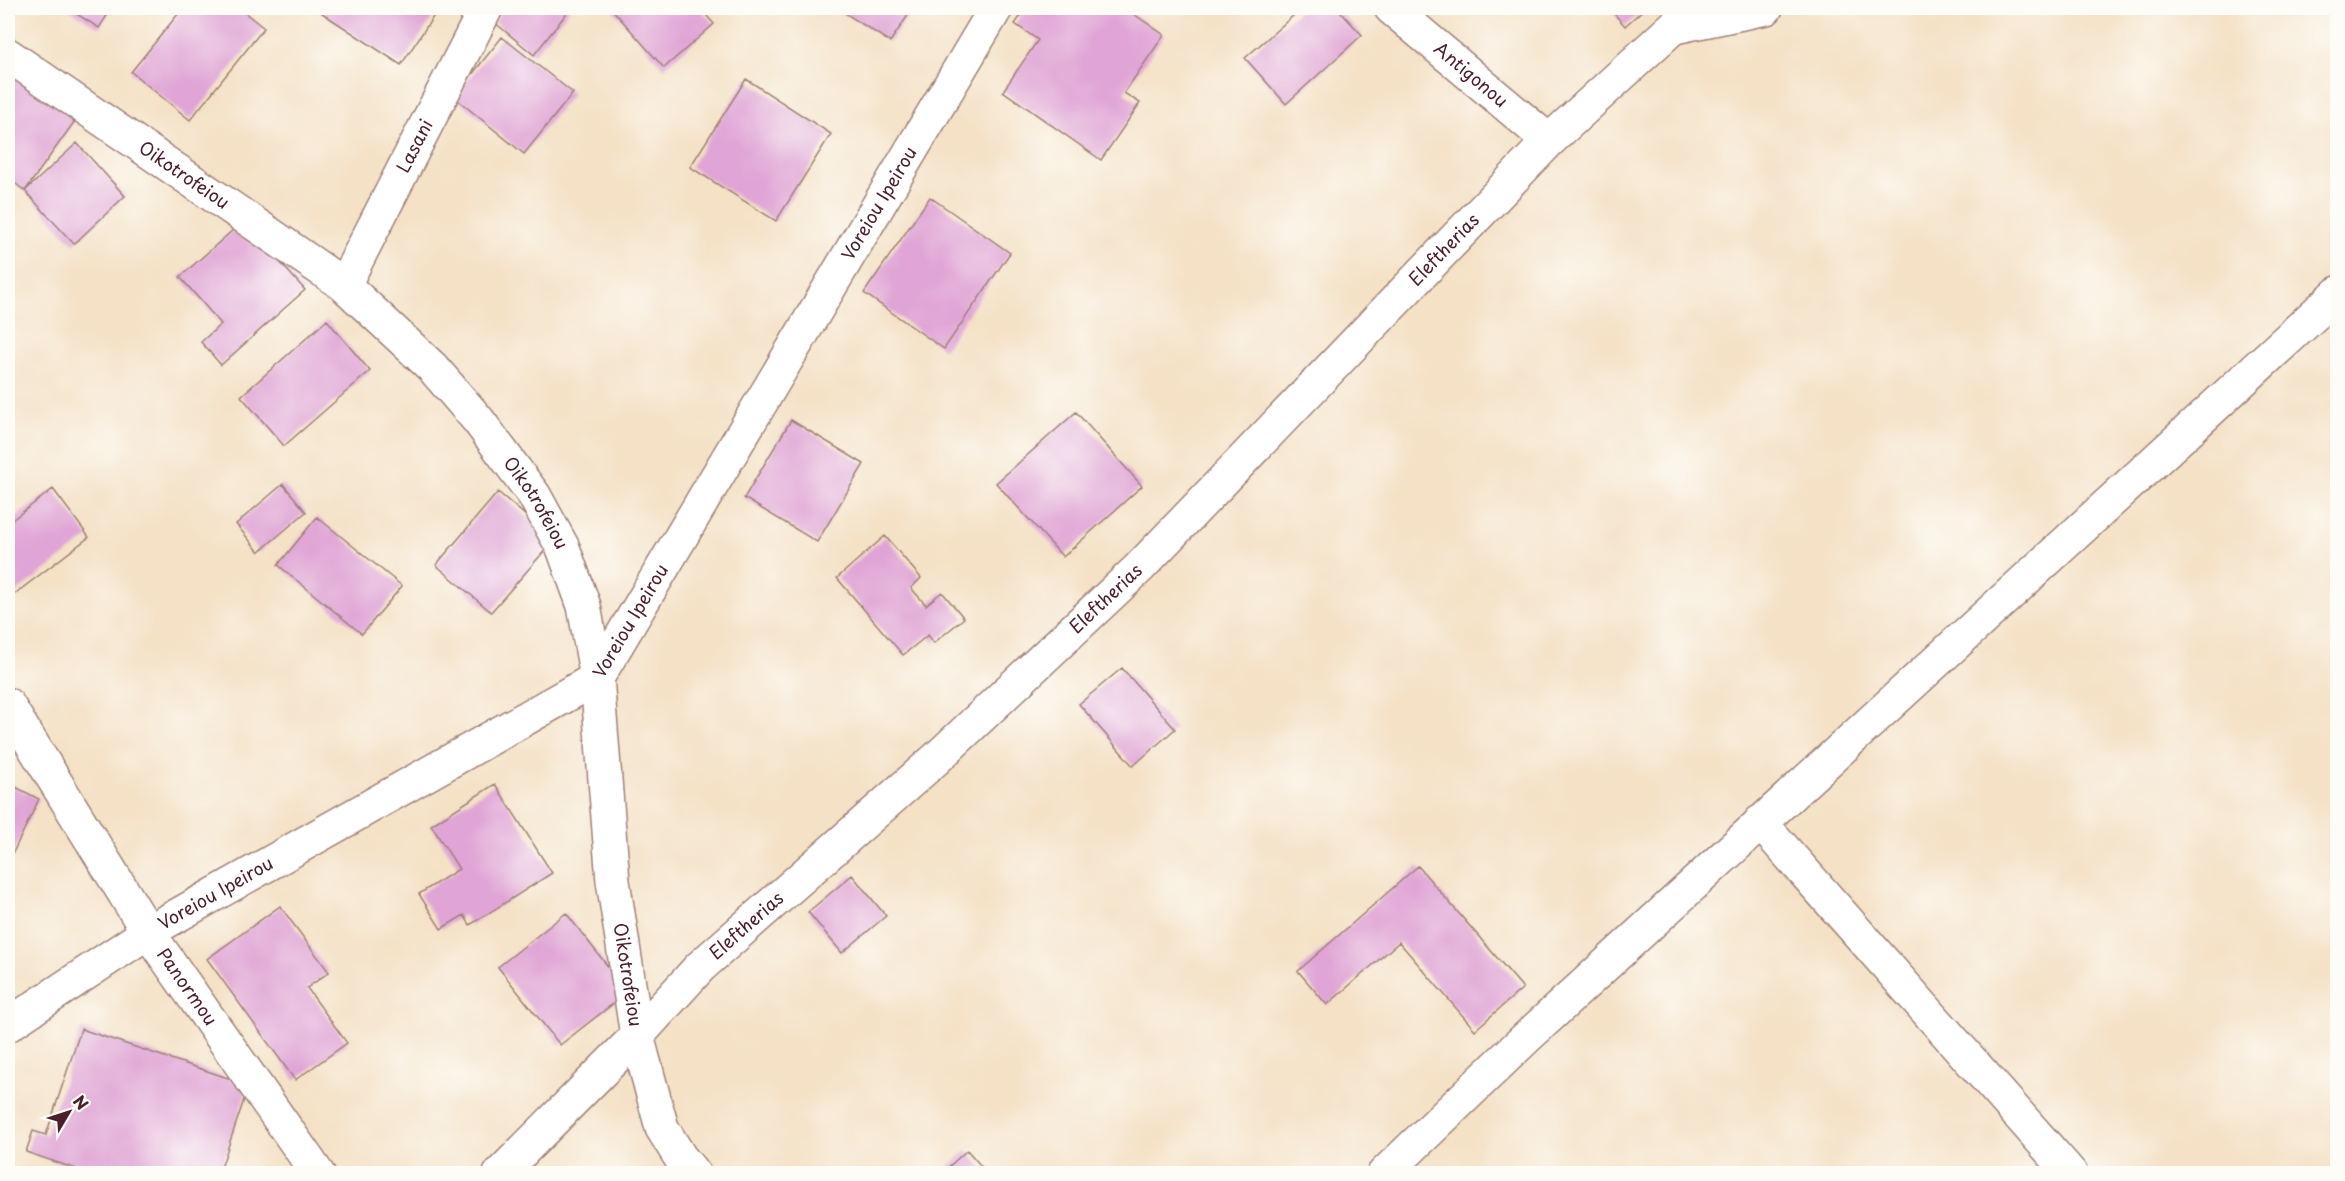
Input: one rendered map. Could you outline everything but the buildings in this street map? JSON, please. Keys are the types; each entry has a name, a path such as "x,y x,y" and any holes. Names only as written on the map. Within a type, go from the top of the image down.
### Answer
{"street":[{"name":"Lasani","path":"344,285 486,8"},
{"name":"Voreiou Ipeirou","path":"8,1025 148,932 597,678 996,8"},
{"name":"Antigonou","path":"1391,8 1549,141"},
{"path":"1684,17 1766,8"},
{"name":"Eleftherias","path":"500,1173 637,1036 700,967 936,759 1139,568 1549,141 1684,17"},
{"name":"Oikotrofeiou","path":"8,55 344,285 432,369 478,420 534,495 563,548 584,606 597,678 613,881 637,1036 662,1128 680,1157 694,1173"},
{"path":"1384,1173 1526,1038 2337,292"},
{"name":"Panormou","path":"8,705 148,932 318,1173"},
{"path":"1761,822 2071,1173"}]}
